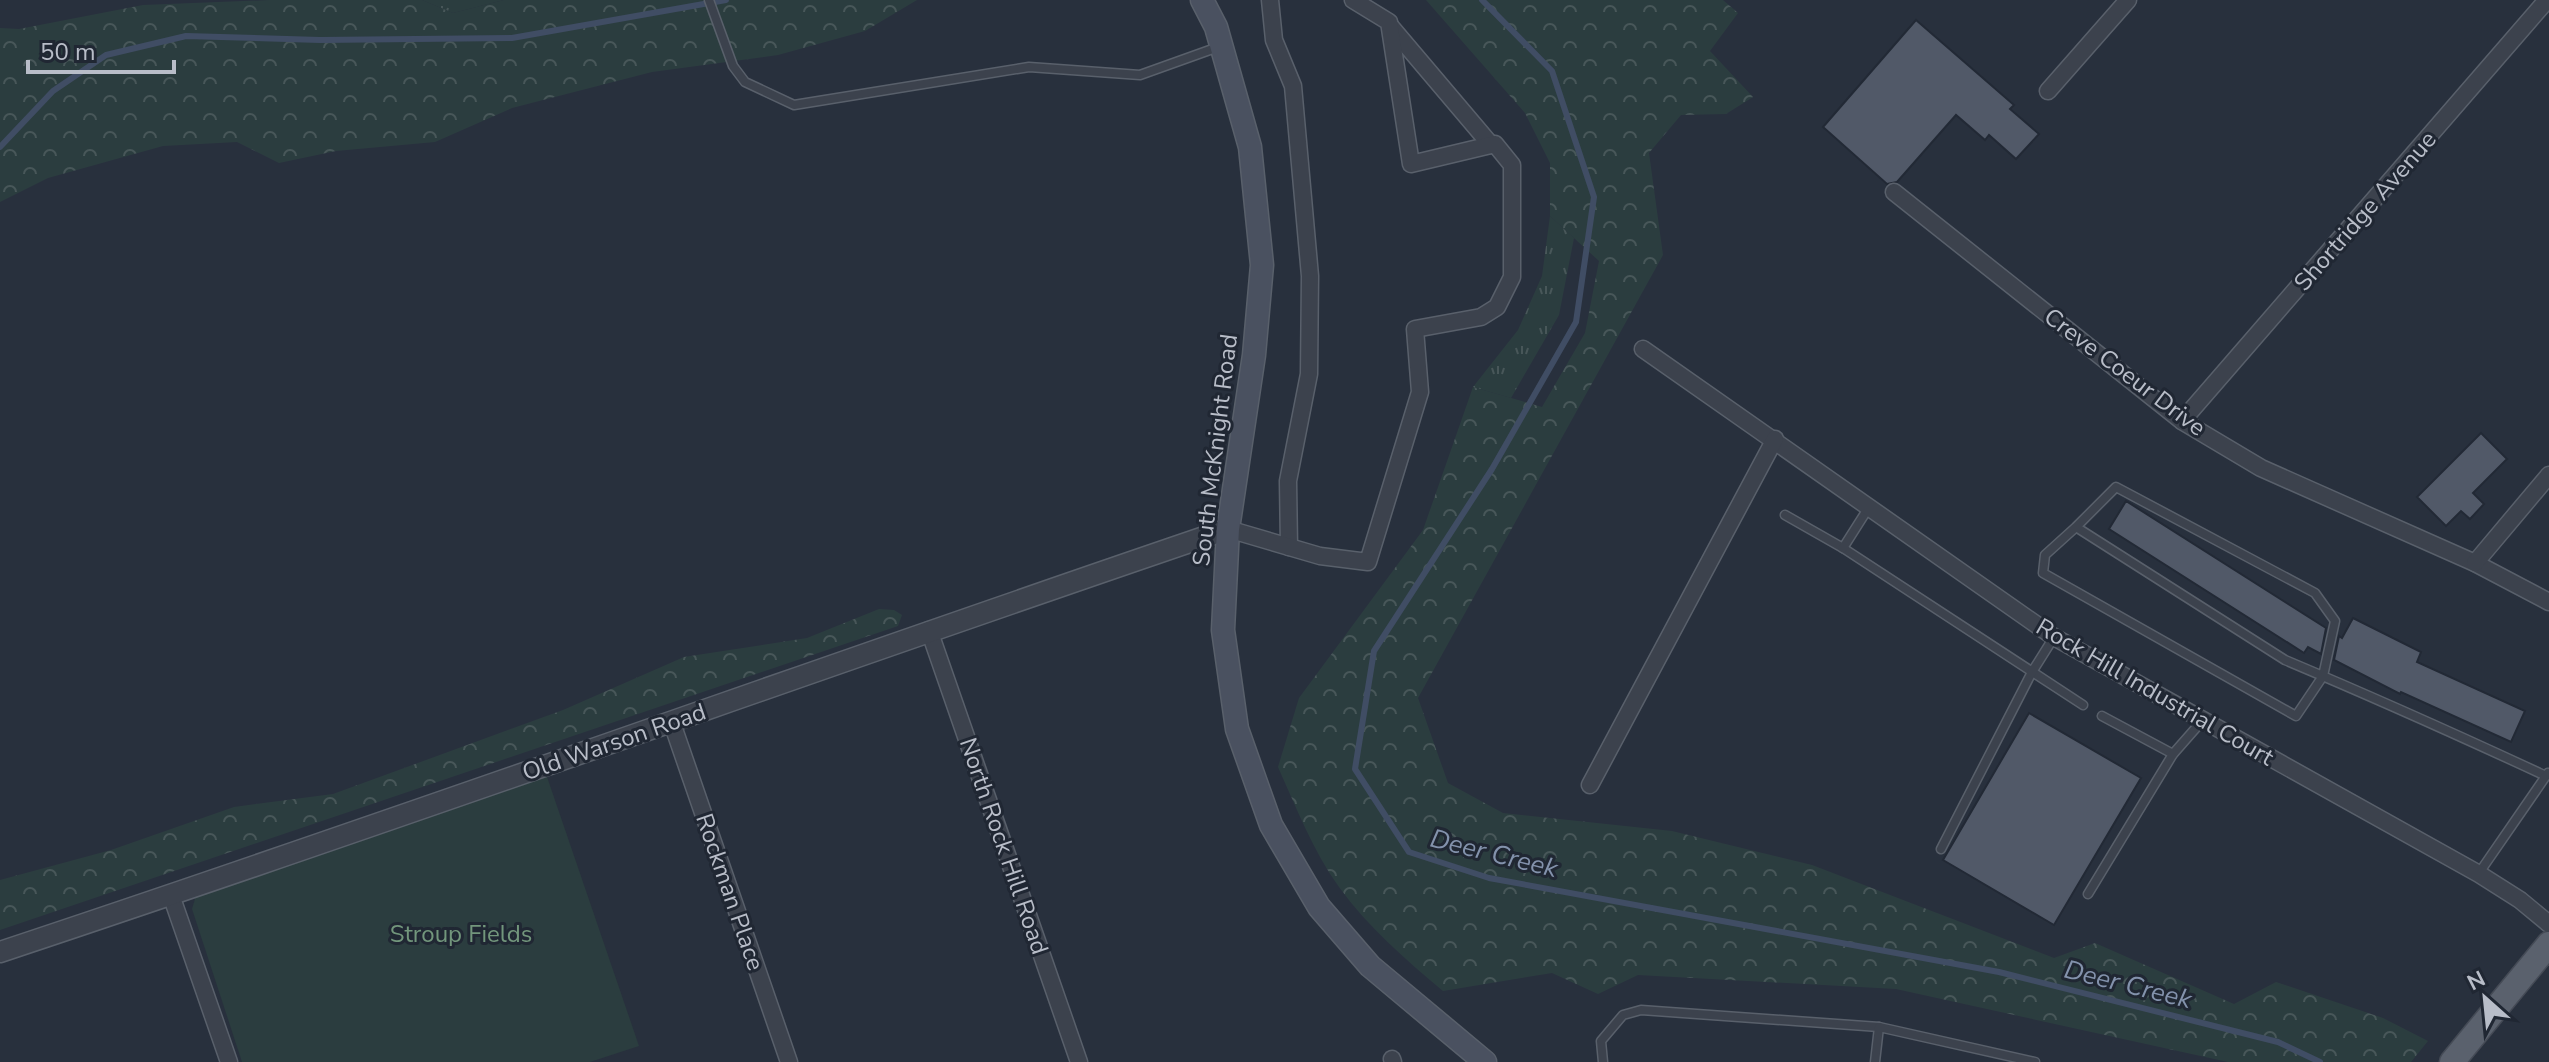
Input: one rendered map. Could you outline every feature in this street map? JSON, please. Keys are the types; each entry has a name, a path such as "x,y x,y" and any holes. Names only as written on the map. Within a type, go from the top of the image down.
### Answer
{"main road":[{"name":"South McKnight Road","path":"1202,0 1216,27 1250,147 1262,265 1254,355 1228,529 1223,630 1237,729 1271,825 1319,907 1370,966 1485,1062"},
{"path":"2452,1062 2549,944"}],"street":[{"path":"1270,0 1274,40 1293,86 1310,276 1309,374 1288,481 1289,547"},
{"path":"1353,0 1389,22 1491,145"},
{"path":"2048,91 2128,0"},
{"name":"Shortridge Avenue","path":"2182,421 2547,0"},
{"path":"1228,529 1320,556 1368,562 1420,392 1415,329 1481,317 1497,307 1512,277 1512,165 1495,144 1411,164 1390,26"},
{"name":"Creve Coeur Drive","path":"1894,192 2182,421 2261,468 2475,563 2549,602"},
{"name":"Rock Hill Industrial Court","path":"1643,349 2054,637 2479,874 2520,900 2549,924"},
{"path":"1590,785 1775,439"},
{"path":"2475,563 2549,475"},
{"name":"Old Warson Road","path":"0,952 1228,529"},
{"name":"North Rock Hill Road","path":"929,630 1079,1062"},
{"name":"Rockman Place","path":"672,723 789,1062"},
{"path":"171,895 229,1062"}],"lane":[{"path":"709,0 733,66 745,82 794,105 1029,67 1140,75 1221,45"},
{"path":"2116,487 2315,593 2335,621 2323,676 2296,716 2043,573 2045,555 2076,527 2116,487"},
{"path":"1843,548 1869,506"},
{"path":"1785,515 1843,548 2083,705"},
{"path":"2076,527 2285,660 2548,774 2479,874"},
{"path":"1941,849 2032,672 2054,637"},
{"path":"2102,716 2173,754"},
{"path":"2088,894 2173,754 2202,721"},
{"path":"1603,1062 1601,1041 1623,1015 1641,1010 1879,1027 2035,1062"},
{"path":"1875,1062 1879,1027"}],"green space":[{"path":"270,0 422,0 453,13 504,0 917,0 865,31 778,55 652,72 512,108 435,142 336,151 279,163 237,142 163,146 48,178 0,202 0,28 19,29 143,5"},
{"path":"422,0 504,0 453,13"},
{"path":"1426,0 1723,0 1738,13 1710,51 1753,97 1726,114 1681,115 1649,153 1663,255 1418,698 1448,783 1503,813 1672,831 1812,865 2054,958 2095,943 2234,1004 2276,982 2383,1018 2428,1041 2411,1062 2228,1062 1896,989 1638,975 1598,994 1552,973 1443,991 1362,916 1321,859 1278,767 1299,698 1423,530 1473,387 1542,407 1585,333 1599,261 1550,216 1550,163 1525,113"},
{"path":"1550,216 1574,238 1559,315 1511,398 1473,387 1518,330 1542,276"},
{"path":"879,609 894,610 902,615 898,626 0,930 0,880 111,850 234,807 333,794 563,710 684,657 807,638"},
{"name":"Stroup Fields","path":"545,771 639,1046 590,1062 242,1062 192,909 197,892"}],"building":[{"path":"1916,20 2014,105 2010,109 2039,134 2016,159 1989,135 1985,140 1956,115 1897,182 1887,184 1823,127"},
{"path":"2481,433 2507,459 2473,493 2484,504 2470,519 2461,511 2446,526 2417,497"},
{"path":"2126,501 2326,628 2321,654 2308,647 2304,653 2109,529"},
{"path":"2353,618 2421,652 2417,662 2525,711 2511,742 2400,694 2334,660 2339,636 2342,638"},
{"path":"2029,713 2141,778 2054,925 1943,860"}],"waterway":[{"name":"Deer Creek","path":"0,147 53,91 106,55 186,36 320,40 512,38 726,0"},
{"name":"Deer Creek","path":"1482,0 1552,71 1594,197 1576,322 1492,469 1374,651 1355,769 1409,852 1489,878 1999,972 2278,1042 2320,1062"}]}
